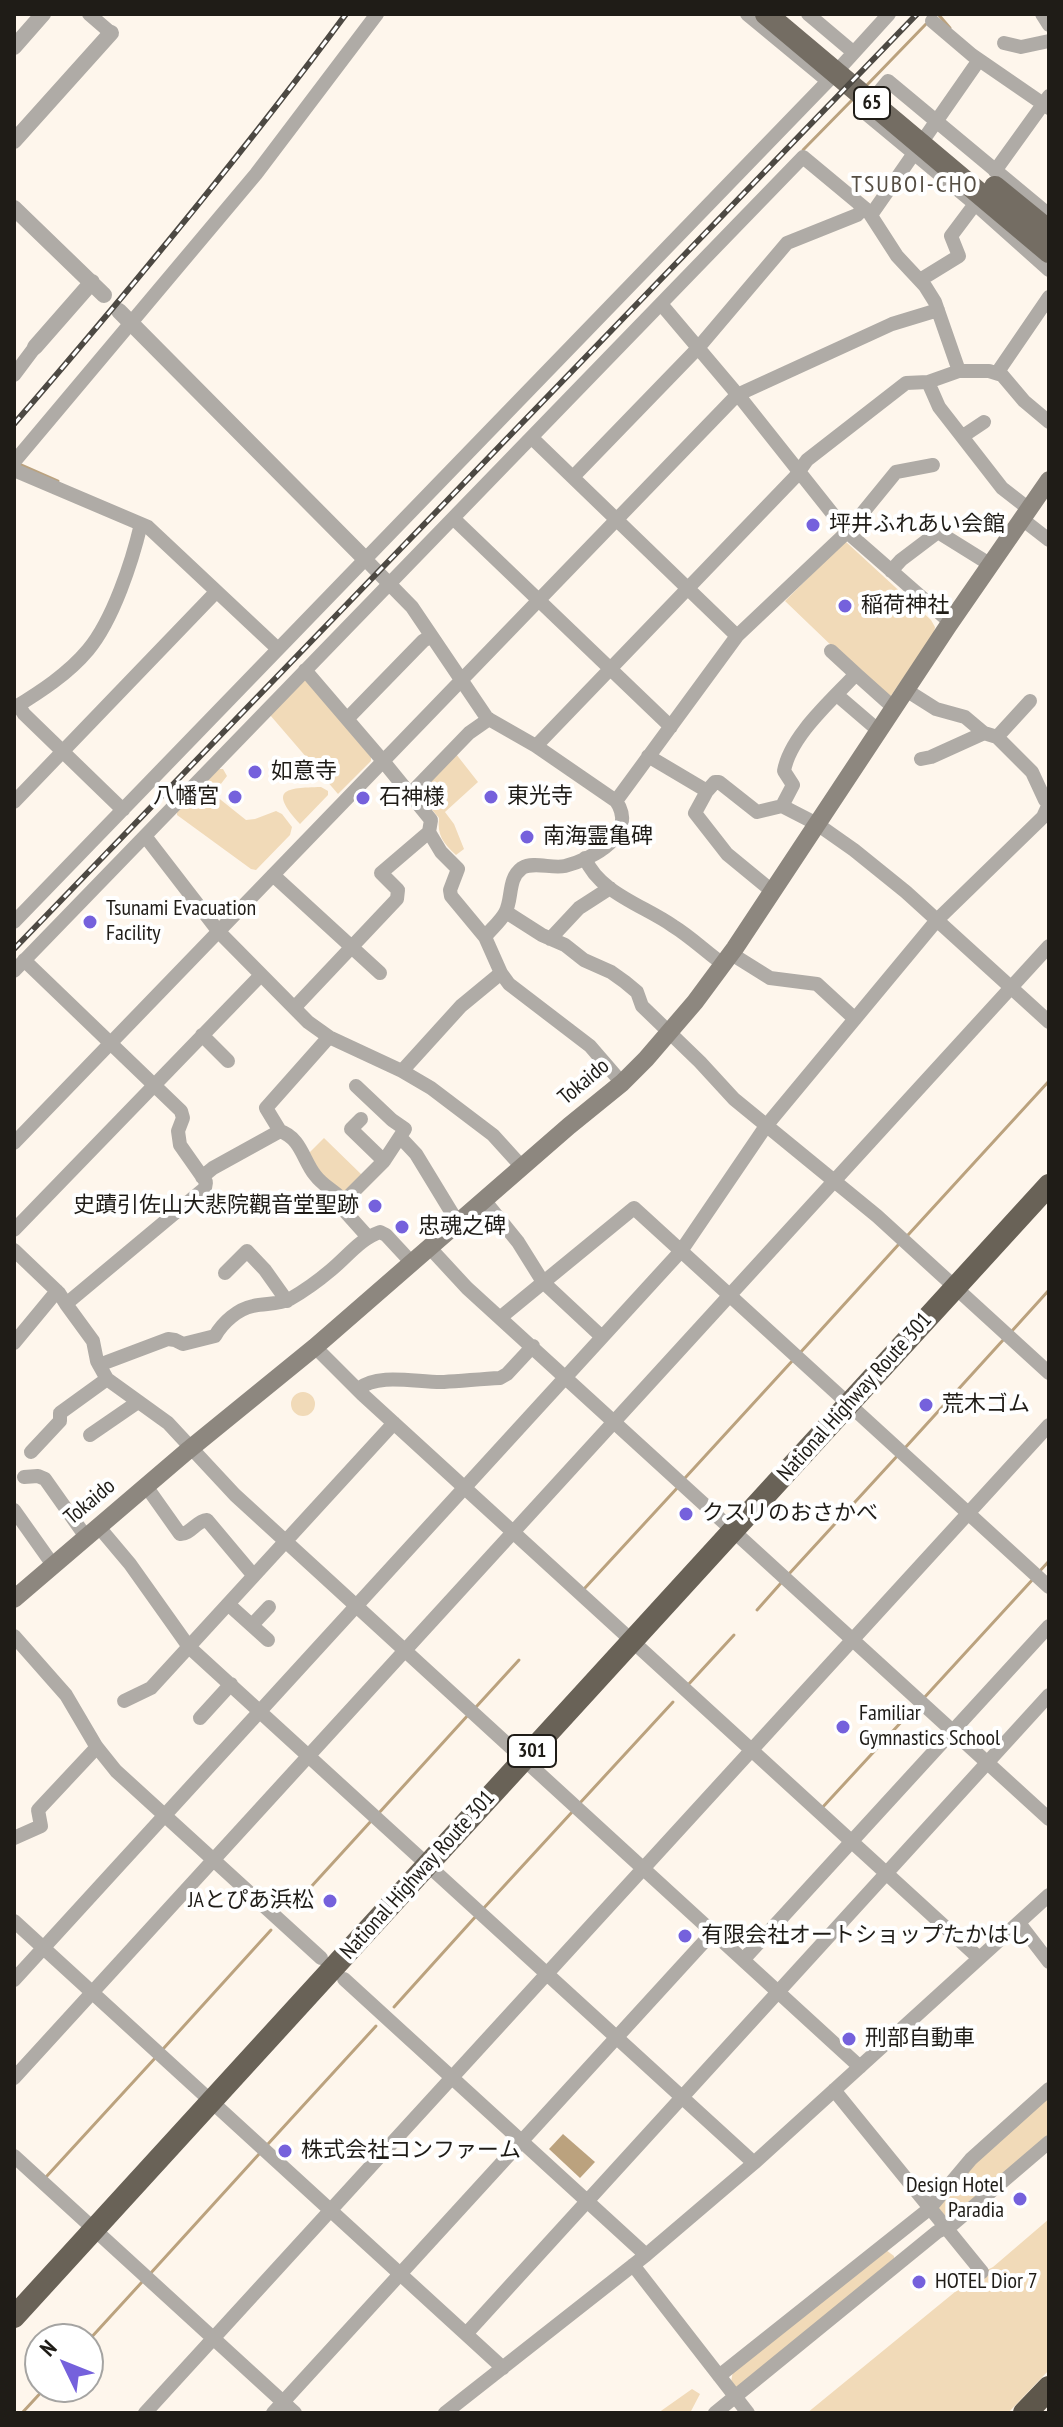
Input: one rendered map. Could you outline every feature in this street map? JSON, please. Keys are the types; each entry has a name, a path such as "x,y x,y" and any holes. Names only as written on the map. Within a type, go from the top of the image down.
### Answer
{"highway":[{"name":"National Highway Route 301","path":"14,2317 1049,1185"},
{"path":"1025,2413 1049,2388"}],"main road":[{"name":"65","path":"766,14 984,187 1049,231"},
{"name":"65","path":"789,14 984,187 1049,252"},
{"name":"Tokaido","path":"14,1599 315,1347 622,1083 669,1033 727,958 1049,480"}],"street":[{"path":"14,47 43,14"},
{"path":"14,141 111,33 89,14"},
{"path":"14,462 256,174 377,14"},
{"path":"747,14 828,81"},
{"path":"808,14 853,52"},
{"path":"14,922 828,81 889,14"},
{"path":"1042,14 1049,25"},
{"path":"920,280 959,256 951,236 1047,103 979,60 932,21"},
{"path":"1004,43 1021,47 1049,41"},
{"path":"573,477 698,348 787,243 867,211 914,154 979,60"},
{"path":"1049,215 984,187 914,154 863,111 888,81 936,122 984,187 1049,270"},
{"path":"14,1343 62,1298 205,1188 206,1182 180,1145 178,1131 183,1118 181,1111 110,1043 19,966 803,157 867,211 897,256 930,293 959,371"},
{"path":"14,208 104,295"},
{"path":"14,375 92,282"},
{"path":"997,373 1049,297"},
{"path":"661,304 847,532 951,623"},
{"path":"14,1143 737,395 892,324 938,310"},
{"path":"119,311 412,607 489,719 536,746 616,801 623,812 623,825 604,848 565,866 524,867 512,881 506,912 485,937"},
{"path":"536,746 799,472 807,460 906,383 928,382 959,371 997,373 1049,422"},
{"path":"928,382 939,407 1005,492 1049,540"},
{"path":"963,436 984,422"},
{"path":"532,438 737,636"},
{"path":"616,801 737,636 847,532 896,472 933,465"},
{"path":"14,470 148,527 278,649"},
{"path":"454,519 671,727"},
{"path":"123,810 16,707 77,661 97,638 116,599 141,524"},
{"path":"891,571 938,532 991,565"},
{"path":"14,802 216,592"},
{"path":"347,719 431,636"},
{"path":"831,651 894,708"},
{"path":"294,1008 397,899 398,890 381,873 429,832 431,820 305,670"},
{"path":"782,806 793,785 784,771 787,760 802,733 856,674"},
{"path":"14,1980 681,1251 766,1126 937,920 1048,811 1032,772 990,735 965,717 936,709 906,690"},
{"path":"837,695 879,731"},
{"path":"921,759 990,735 1030,701"},
{"path":"410,794 469,733 489,719"},
{"path":"648,756 707,791"},
{"path":"772,891 727,854 695,813 715,782 757,812 782,806 817,824 881,871 1049,1022"},
{"path":"429,832 441,852 458,869 450,890 451,896 485,937 501,973 514,988 590,1046 622,1083"},
{"path":"145,836 219,932 294,1008 329,1037 402,1071 471,1117 500,1141 522,1167"},
{"path":"585,858 610,888 727,958 770,978 817,984 855,1019"},
{"path":"273,875 380,973"},
{"path":"550,939 579,908 610,888"},
{"path":"506,912 565,945 584,960 611,972 637,992 642,1006 734,1099 877,1216 1049,1373"},
{"path":"14,2078 1049,946"},
{"path":"402,1071 461,1006 501,973"},
{"path":"14,1230 260,976"},
{"path":"202,1035 228,1061"},
{"path":"329,1037 266,1108 280,1131 301,1147 316,1177 344,1201"},
{"path":"356,1086 405,1129 384,1161 344,1201 342,1208 368,1237"},
{"path":"361,1119 351,1129 384,1161"},
{"path":"202,1177 280,1131"},
{"path":"400,1137 416,1154 458,1223"},
{"path":"484,1200 518,1242 543,1282 602,1337"},
{"path":"501,1317 634,1208 1049,1587"},
{"path":"99,1365 168,1339 183,1344 215,1336 222,1325 249,1307 287,1301 330,1271 368,1237 380,1232 412,1263"},
{"path":"430,1248 467,1288 1049,1819"},
{"path":"14,1250 62,1298 93,1341 99,1365 107,1379 168,1423 226,1487 285,1542 860,2067"},
{"path":"225,1273 247,1251 287,1301"},
{"path":"358,1389 382,1381 442,1382 500,1378 533,1346"},
{"path":"315,1347 394,1423 979,1958"},
{"path":"31,1452 60,1421 60,1413 107,1379"},
{"path":"90,1435 138,1402"},
{"path":"124,1701 151,1688 394,1423"},
{"path":"145,2413 1049,1425"},
{"path":"24,1477 45,1479 92,1531 130,1564 189,1647 754,2163"},
{"path":"146,1486 180,1534 207,1520 254,1576"},
{"path":"14,1510 53,1565"},
{"path":"228,1604 268,1640"},
{"path":"252,1625 269,1607"},
{"path":"743,1960 1049,1626"},
{"path":"14,1636 66,1695 97,1747 116,1771 263,1905 274,1905 332,1969 403,2023 404,2034 646,2255"},
{"path":"200,1718 231,1684"},
{"path":"466,2334 1049,1695"},
{"path":"14,1838 41,1826 38,1810 97,1747"},
{"path":"445,2413 646,2255 754,2163 1049,1895"},
{"path":"14,1921 503,2368"},
{"path":"1019,1923 1049,1962"},
{"path":"278,2408 713,1932"},
{"path":"719,2376 929,2209 971,2159 1049,2089"},
{"path":"834,2090 982,2272"},
{"path":"715,2413 953,2224 1049,2142"},
{"path":"14,2156 213,2338 278,2408 295,2413"},
{"path":"633,2265 748,2413"}],"shaded area":[{"path":"845,541 935,627 934,634 890,697 885,697 785,601"},
{"path":"305,679 371,757 371,761 338,794 270,715"},
{"path":"456,754 478,782 445,812 454,824 464,849 456,855 442,838 439,818 418,793"},
{"path":"219,769 223,769 227,776 217,789 216,796 246,820 276,811 292,827 290,835 256,870 177,815"},
{"path":"321,787 328,791 328,795 300,824 285,804 285,793 298,788"},
{"path":"324,1138 363,1176 345,1194 329,1184 308,1154"},
{"path":"303,1392 312,1395 315,1404 312,1413 303,1416 294,1413 291,1404 294,1395"},
{"path":"1049,2094 1049,2137 948,2221 937,2207 959,2178"},
{"path":"563,2134 595,2162 580,2178 549,2149"},
{"path":"1049,2219 1049,2370 1008,2413 807,2413 972,2278 993,2267"},
{"path":"886,2250 894,2256 894,2261 736,2388 731,2382 733,2371"},
{"path":"692,2389 700,2394 690,2413 658,2413"}],"waterway":[{"path":"938,14 950,28"},
{"path":"865,87 926,24"},
{"path":"803,150 854,98"},
{"path":"17,463 58,481"},
{"path":"908,1235 1049,1081"},
{"path":"799,1354 899,1244"},
{"path":"1011,1332 1049,1290"},
{"path":"904,1449 1004,1339"},
{"path":"685,1478 794,1359"},
{"path":"788,1575 899,1454"},
{"path":"584,1589 679,1486"},
{"path":"1038,1573 1049,1561"},
{"path":"923,1699 1034,1578"},
{"path":"757,1610 781,1583"},
{"path":"687,1686 734,1635"},
{"path":"476,1707 519,1660"},
{"path":"579,1804 673,1702"},
{"path":"821,1809 916,1706"},
{"path":"378,1814 469,1714"},
{"path":"482,1910 573,1811"},
{"path":"289,1911 372,1820"},
{"path":"394,2007 477,1915"},
{"path":"163,2049 271,1930"},
{"path":"268,2144 376,2026"},
{"path":"46,2177 157,2056"},
{"path":"149,2275 260,2153"},
{"path":"104,2324 142,2282"},
{"path":"22,2413 31,2403"}],"railway":[{"path":"14,424 184,222 346,14"},
{"path":"14,949 917,14"}],"place":[{"name":"坪井ふれあい会館","path":"813,525"},
{"name":"稲荷神社","path":"845,606"},
{"name":"如意寺","path":"255,772"},
{"name":"八幡宮","path":"235,797"},
{"name":"東光寺","path":"491,797"},
{"name":"石神様","path":"363,798"},
{"name":"南海霊亀碑","path":"527,837"},
{"name":"Tsunami Evacuation Facility","path":"90,922"},
{"name":"史蹟引佐山大悲院觀音堂聖跡","path":"375,1206"},
{"name":"忠魂之碑","path":"402,1227"},
{"name":"荒木ゴム","path":"926,1405"},
{"name":"クスリのおさかべ","path":"686,1514"},
{"name":"Familiar Gymnastics School","path":"843,1727"},
{"name":"JAとぴあ浜松","path":"330,1901"},
{"name":"有限会社オートショップたかはし","path":"685,1936"},
{"name":"刑部自動車","path":"849,2039"},
{"name":"株式会社コンファーム","path":"285,2151"},
{"name":"Design Hotel Paradia","path":"1020,2199"},
{"name":"HOTEL Dior 7","path":"919,2282"}],"district":[{"name":"TSUBOI-CHO","path":"915,185"}]}
